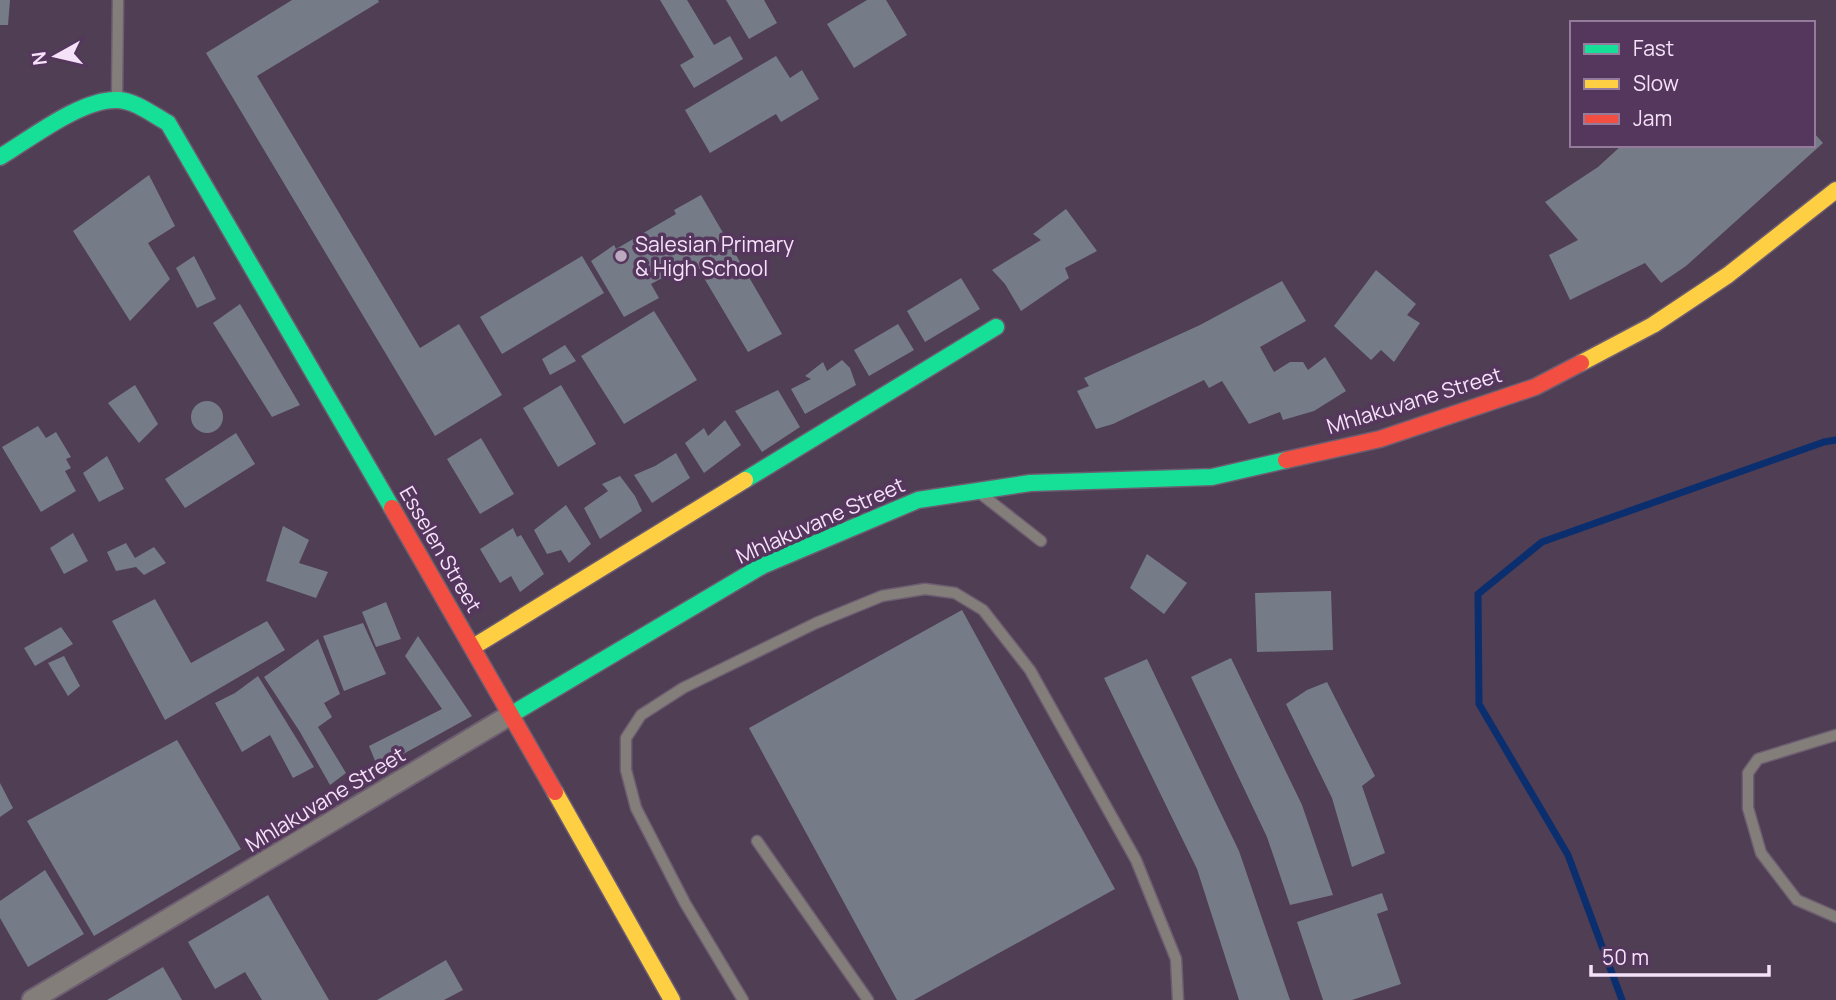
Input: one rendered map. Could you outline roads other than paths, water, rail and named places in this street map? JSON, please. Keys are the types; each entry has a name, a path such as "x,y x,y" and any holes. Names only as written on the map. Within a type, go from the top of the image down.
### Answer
{"street":[{"name":"Esselen Street","path":"117,100 168,122 512,714 672,1000"},
{"path":"0,157 88,105 117,100"},
{"name":"Mhlakuvane Street","path":"32,1000 762,566 918,500 1030,483 1212,477 1380,439 1535,387 1653,325 1728,275 1836,190"},
{"path":"473,647 996,327"}],"lane":[{"path":"117,100 118,0"},
{"path":"978,492 1041,541"},
{"path":"743,1000 684,903 636,808 626,770 626,738 641,715 683,688 816,623 882,596 925,589 955,593 983,610 1030,670 1136,860 1176,959 1178,1000"},
{"path":"1836,735 1758,759 1748,773 1748,807 1761,853 1797,900 1836,918"},
{"path":"757,841 868,1000"}],"waterway":[{"path":"1622,1000 1568,855 1479,704 1478,594 1542,542 1836,440"}],"place":[{"name":"Salesian Primary & High School","path":"621,256"}]}
